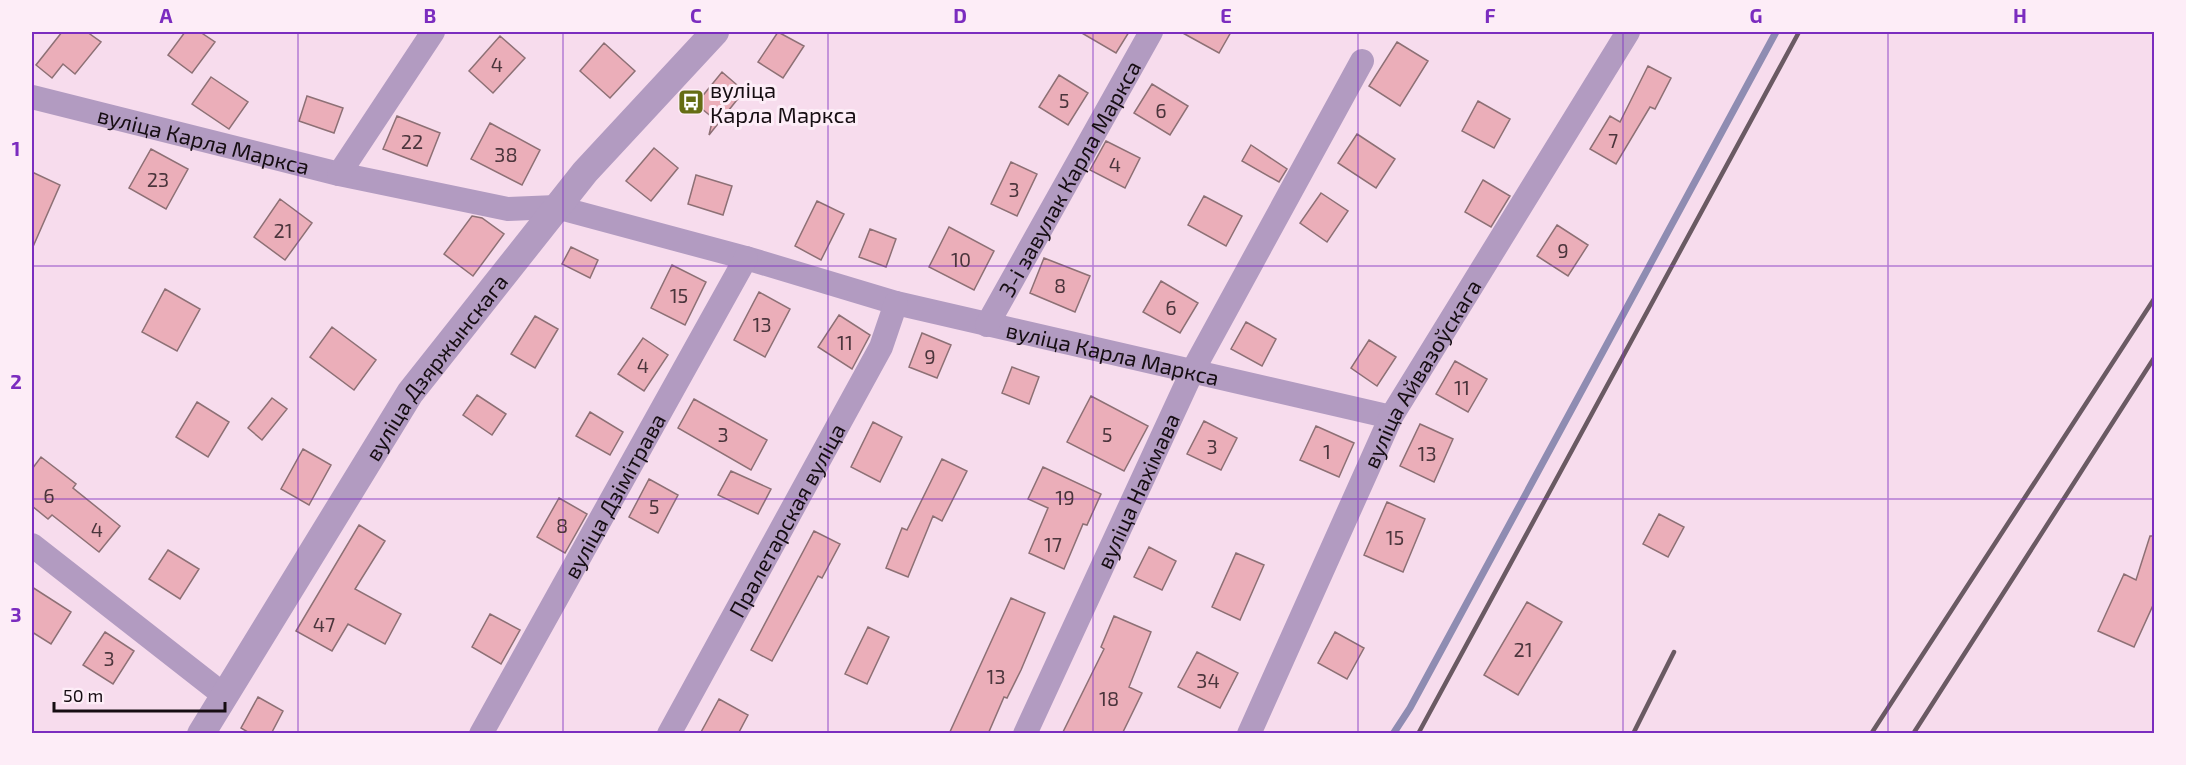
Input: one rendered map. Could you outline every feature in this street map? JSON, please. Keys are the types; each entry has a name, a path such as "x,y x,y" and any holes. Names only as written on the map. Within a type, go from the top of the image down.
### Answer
{"street":[{"path":"339,174 433,32"},
{"name":"вуліца Дзяржынскага","path":"201,734 410,393 585,172 715,32"},
{"name":"3-і завулак Карла Маркса","path":"987,325 1150,32"},
{"name":"вуліца Айвазоўскага","path":"1249,734 1390,417 1628,32"},
{"name":"вуліца Нахімава","path":"1025,734 1192,372 1362,61"},
{"name":"вуліца Карла Маркса","path":"32,97 339,174 508,209 556,207 746,258 896,303 1390,417"},
{"name":"вуліца Дзімітрава","path":"481,734 746,258"},
{"name":"Пралетарская вуліца","path":"669,734 881,347 896,303"},
{"path":"32,545 225,696"}],"building":[{"path":"62,32 87,32 101,42 75,74 63,64 52,78 36,65"},
{"path":"185,32 200,32 215,42 192,73 168,55"},
{"path":"778,32 804,46 783,78 758,62"},
{"path":"1080,32 1129,32 1116,53"},
{"path":"1181,32 1231,32 1219,53"},
{"path":"500,36 525,58 493,93 469,71"},
{"path":"1397,42 1428,61 1400,106 1369,86"},
{"path":"604,43 635,71 610,98 580,71"},
{"path":"1648,66 1671,78 1655,109 1650,107 1616,164 1590,149 1610,116 1620,122"},
{"path":"722,72 744,91 709,135 713,118 696,104"},
{"path":"1059,75 1088,93 1068,125 1039,107"},
{"path":"211,77 248,102 229,129 192,104"},
{"path":"1152,84 1188,106 1170,135 1134,113"},
{"path":"307,96 343,108 334,133 299,121"},
{"path":"1478,101 1510,119 1494,148 1462,131"},
{"path":"397,116 440,133 427,166 383,149"},
{"path":"490,123 540,150 522,185 471,159"},
{"path":"1357,134 1395,159 1376,188 1338,163"},
{"path":"1106,141 1140,158 1125,188 1090,170"},
{"path":"1251,145 1287,169 1279,182 1242,161"},
{"path":"654,148 678,168 651,201 626,181"},
{"path":"151,149 188,169 166,209 129,188"},
{"path":"1011,162 1037,174 1017,216 991,204"},
{"path":"32,172 60,185 32,249"},
{"path":"696,175 732,186 723,215 688,204"},
{"path":"1483,180 1510,196 1491,227 1465,212"},
{"path":"1321,193 1348,211 1327,242 1300,223"},
{"path":"1204,196 1242,216 1226,246 1188,225"},
{"path":"280,199 312,223 285,260 254,237"},
{"path":"817,201 844,214 821,260 795,246"},
{"path":"472,216 482,218 504,234 473,276 444,254"},
{"path":"1557,225 1588,245 1568,276 1537,256"},
{"path":"949,227 994,251 974,290 929,267"},
{"path":"870,229 896,239 886,267 859,257"},
{"path":"571,247 598,260 590,278 562,264"},
{"path":"1044,258 1090,276 1075,312 1030,293"},
{"path":"672,265 706,282 685,325 651,308"},
{"path":"1161,281 1198,303 1180,333 1143,312"},
{"path":"165,289 200,309 177,351 142,332"},
{"path":"759,292 790,309 765,357 734,340"},
{"path":"839,315 870,335 852,369 818,347"},
{"path":"535,316 558,329 535,368 511,354"},
{"path":"1246,322 1276,339 1262,366 1231,349"},
{"path":"332,327 376,360 354,390 310,357"},
{"path":"922,333 951,345 937,378 909,367"},
{"path":"643,338 668,355 644,391 618,374"},
{"path":"1369,340 1396,357 1377,386 1351,368"},
{"path":"1455,361 1487,379 1468,412 1436,394"},
{"path":"1012,367 1039,377 1029,404 1002,393"},
{"path":"477,395 506,414 492,435 463,415"},
{"path":"1091,396 1148,426 1124,471 1067,442"},
{"path":"272,398 287,409 262,440 248,428"},
{"path":"694,399 767,440 751,470 678,428"},
{"path":"197,402 229,422 208,457 176,437"},
{"path":"590,412 623,432 610,455 576,436"},
{"path":"1204,421 1237,438 1221,470 1187,454"},
{"path":"873,422 902,437 880,482 851,467"},
{"path":"1420,424 1453,439 1434,482 1400,466"},
{"path":"1316,426 1354,443 1339,477 1300,460"},
{"path":"303,449 331,465 309,505 281,489"},
{"path":"41,457 76,484 73,488 120,526 99,552 52,515 48,519 32,506 32,469"},
{"path":"942,459 967,471 942,521 933,516 908,577 886,568 902,528 907,530"},
{"path":"1043,467 1101,494 1087,525 1083,524 1064,569 1029,553 1048,508 1028,499"},
{"path":"731,471 771,489 758,514 718,495"},
{"path":"649,479 678,495 658,533 629,517"},
{"path":"559,498 587,514 565,553 537,537"},
{"path":"1387,502 1425,519 1403,572 1364,555"},
{"path":"1659,514 1684,527 1668,557 1643,544"},
{"path":"359,525 385,541 355,589 401,614 385,644 348,624 332,651 296,631"},
{"path":"814,531 840,544 822,578 818,576 772,661 751,650"},
{"path":"2150,536 2154,536 2154,603 2134,647 2098,631 2124,574 2136,580"},
{"path":"1149,547 1176,561 1162,590 1134,577"},
{"path":"168,550 199,569 180,599 149,579"},
{"path":"1236,553 1264,565 1240,620 1212,607"},
{"path":"32,587 71,612 51,644 32,632"},
{"path":"1011,598 1045,613 1021,670 1007,698 1004,697 988,734 949,734"},
{"path":"1527,602 1562,622 1518,695 1484,675"},
{"path":"490,614 520,630 501,664 472,647"},
{"path":"1114,616 1151,632 1129,687 1142,693 1122,734 1062,734 1104,649 1101,647"},
{"path":"868,627 889,637 867,684 845,674"},
{"path":"105,632 134,651 113,684 83,665"},
{"path":"1335,632 1364,648 1347,679 1318,663"},
{"path":"1197,652 1238,673 1220,708 1178,687"},
{"path":"258,697 283,711 271,734 251,734 241,728"},
{"path":"719,699 748,715 738,734 700,734"}],"waterway":[{"path":"1393,734 1410,708 1776,32"}],"railway":[{"path":"1418,734 1799,32"},
{"path":"1871,734 2154,299"},
{"path":"1913,734 2154,358"},
{"path":"1633,734 1674,652"}],"place":[{"name":"вуліца Карла Маркса","path":"691,102"}]}
